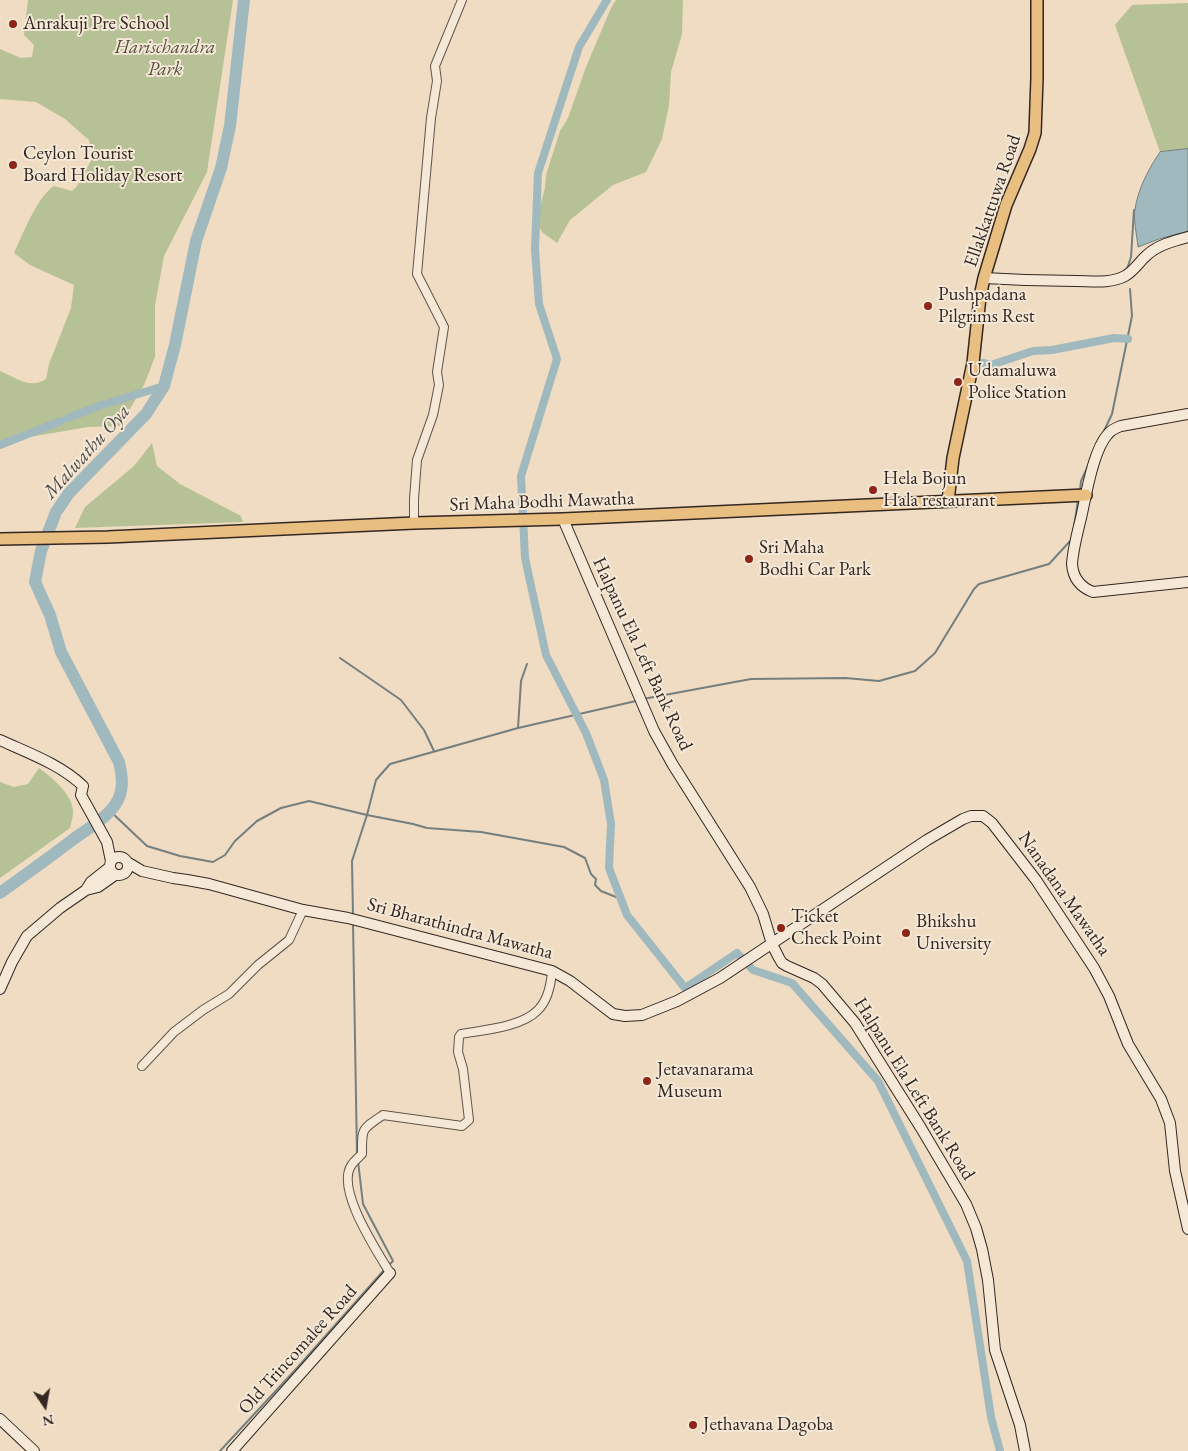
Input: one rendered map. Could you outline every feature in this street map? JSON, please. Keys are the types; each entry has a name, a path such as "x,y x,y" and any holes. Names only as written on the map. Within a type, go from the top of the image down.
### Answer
{"main road":[{"name":"Ellakkattuwa Road","path":"948,501 954,458 973,364 980,297 984,278 1006,205 1035,133 1038,78 1038,0"},
{"path":"984,278 1016,281 1113,280 1128,274 1152,251 1165,244 1188,237"},
{"path":"1188,414 1121,426 1108,433 1097,455 1086,494 1072,564 1072,572 1076,579 1085,589 1093,592 1188,582"},
{"name":"Sri Maha Bodhi Mawatha","path":"3,539 108,537 563,519 1086,494"},
{"name":"Halpanu Ela Left Bank Road","path":"563,519 654,731 750,887 763,914 768,946 782,963 814,978 822,984 855,1024 921,1128 966,1204 981,1244 988,1280 996,1350 1020,1426 1025,1451"},
{"path":"0,740 62,770 84,786 81,795 101,830 118,866 98,887 86,890 60,908 27,936 12,962 0,989"},
{"name":"Nanadana Mawatha","path":"768,946 926,840 971,816 987,818 1036,880 1094,968 1109,996 1128,1044 1161,1099 1170,1123 1175,1171 1188,1229"},
{"name":"Sri Bharathindra Mawatha","path":"118,866 209,884 303,910 361,921 552,971 570,981 618,1016 650,1013 677,1001 706,986 768,946"},
{"name":"Old Trincomalee Road","path":"232,1451 390,1273"},
{"path":"0,1419 34,1451"}],"street":[{"path":"414,524 417,460 433,415 444,327 417,274 431,118 437,81 435,66 462,0"},
{"path":"142,1066 174,1032 203,1010 229,994 258,965 289,940 303,910"},
{"path":"390,1273 361,1224 350,1195 348,1181 350,1167 362,1154 362,1134 364,1128 383,1115 462,1126 469,1120 463,1068 458,1052 459,1037 461,1034 518,1023 538,1010 547,997 552,971"}],"green space":[{"name":"Harischandra Park","path":"28,0 233,0 207,172 164,256 155,305 155,357 144,385 120,426 88,427 0,442 0,371 28,383 40,382 46,379 49,364 71,308 74,285 30,265 14,253 31,216 42,198 54,186 72,191 77,186 93,157 89,140 65,119 36,102 0,99 0,49 21,58 32,57 34,45 24,35"},
{"path":"616,0 683,0 682,34 671,72 669,105 662,139 646,172 613,185 570,220 557,243 542,232 536,221 545,188 546,175 560,131 568,118 586,67"},
{"path":"1188,3 1188,149 1160,152 1115,25 1132,5"},
{"path":"152,443 157,466 180,484 241,516 243,522 75,528 85,507 134,466"},
{"path":"39,768 60,787 69,799 73,812 70,828 0,878 0,782 14,787 28,784"}],"water":[{"path":"1188,149 1188,231 1138,247 1135,209 1141,186 1148,172 1160,152"}],"waterway":[{"name":"Malwathu Oya","path":"0,893 99,821 110,811 120,795 122,781 119,762 61,652 50,615 35,582 41,551 56,512 69,493 146,414 164,386 175,345 196,241 221,168 230,126 244,0"},
{"path":"607,0 579,47 538,173 535,249 539,304 557,359 521,476 525,558 546,655 586,733 604,780 611,824 609,868 627,915 685,988 737,953 753,970 792,983 878,1081 967,1261 991,1417 1000,1451"},
{"path":"1127,269 1131,257 1134,210"},
{"path":"1103,433 1112,414 1132,316 1130,289"},
{"path":"983,363 991,365 1033,351 1052,350 1114,338 1128,339"},
{"path":"68,418 99,406 164,386"},
{"path":"0,445 61,421"},
{"path":"1080,490 1081,481 1088,466"},
{"path":"1074,527 1078,500"},
{"path":"643,699 751,679 845,678 879,681 915,671 935,653 974,589 979,584 1049,564 1072,539"},
{"path":"340,658 401,700 424,730 434,751"},
{"path":"518,728 521,681 527,664"},
{"path":"353,916 352,861 376,780 390,764 518,728 636,701"},
{"path":"110,811 147,846 180,856 213,862 225,855 235,841 257,821 281,808 309,801 427,828 481,832 564,847 585,858 591,874 596,879 595,885 601,891 621,899"},
{"path":"353,923 357,1156"},
{"path":"358,1161 363,1204 393,1261 388,1266"},
{"path":"220,1451 385,1269"}],"place":[{"name":"Anrakuji Pre School","path":"13,24"},
{"name":"Ceylon Tourist Board Holiday Resort","path":"13,165"},
{"name":"Pushpadana Pilgrims Rest","path":"928,306"},
{"name":"Udamaluwa Police Station","path":"958,382"},
{"name":"Hela Bojun Hala restaurant","path":"873,490"},
{"name":"Sri Maha Bodhi Car Park","path":"749,559"},
{"name":"Ticket Check Point","path":"781,928"},
{"name":"Bhikshu University","path":"906,933"},
{"name":"Jetavanarama Museum","path":"647,1081"},
{"name":"Jethavana Dagoba","path":"693,1425"}]}
